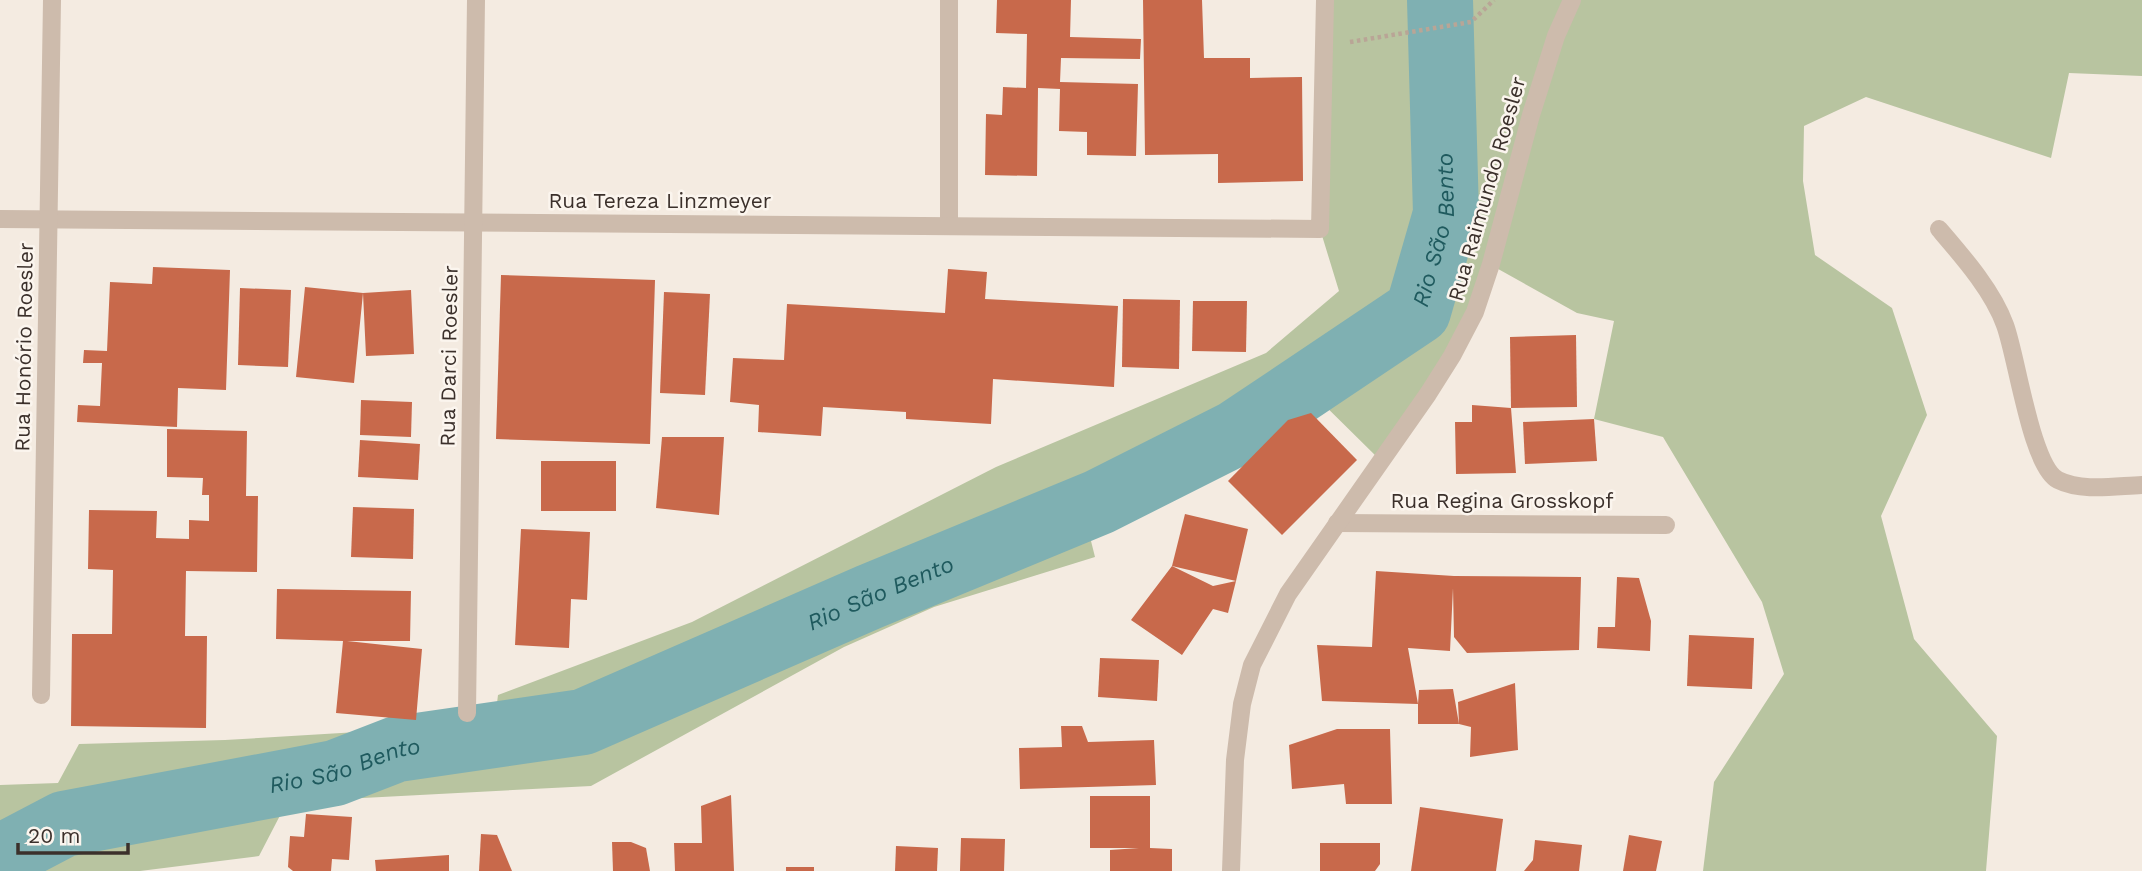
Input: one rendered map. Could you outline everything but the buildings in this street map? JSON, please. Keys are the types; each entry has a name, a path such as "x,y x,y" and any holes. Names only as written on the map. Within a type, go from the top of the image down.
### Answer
{"street":[{"name":"Rua Honório Roesler","path":"41,695 52,0"},
{"name":"Rua Darci Roesler","path":"467,713 476,0"},
{"path":"949,0 949,226"},
{"path":"1325,0 1325,46"},
{"name":"Rua Raimundo Roesler","path":"1231,871 1235,760 1242,704 1252,665 1288,594 1428,394 1475,312 1491,264 1531,115 1556,36 1572,0"},
{"name":"Rua Tereza Linzmeyer","path":"0,219 1320,229 1325,46"},
{"path":"1939,229 1974,270 2005,324 2040,458 2055,479 2077,487 2142,485"},
{"name":"Rua Regina Grosskopf","path":"1337,523 1666,525"}],"path":[{"path":"1325,46 1471,22 1494,0"}],"green space":[{"path":"1324,0 2142,0 2142,76 2069,73 2051,158 1866,97 1804,126 1803,181 1815,255 1892,308 1927,415 1881,516 1914,639 1997,736 1986,871 1703,871 1714,782 1784,674 1762,602 1663,437 1594,419 1614,321 1577,313 1491,265 1475,312 1381,461 1305,386 1236,433 1083,509 1095,557 934,607 844,647 591,786 287,802 259,856 140,871 0,871 0,785 58,783 79,744 225,740 391,730 398,749 493,735 498,695 692,622 996,467 1266,353 1339,291 1320,229"}],"waterway":[{"name":"Rio São Bento","path":"0,855 5,855 64,824 335,773 397,749 583,722 869,597 1099,502 1236,433 1418,311 1446,214 1440,0"}]}
